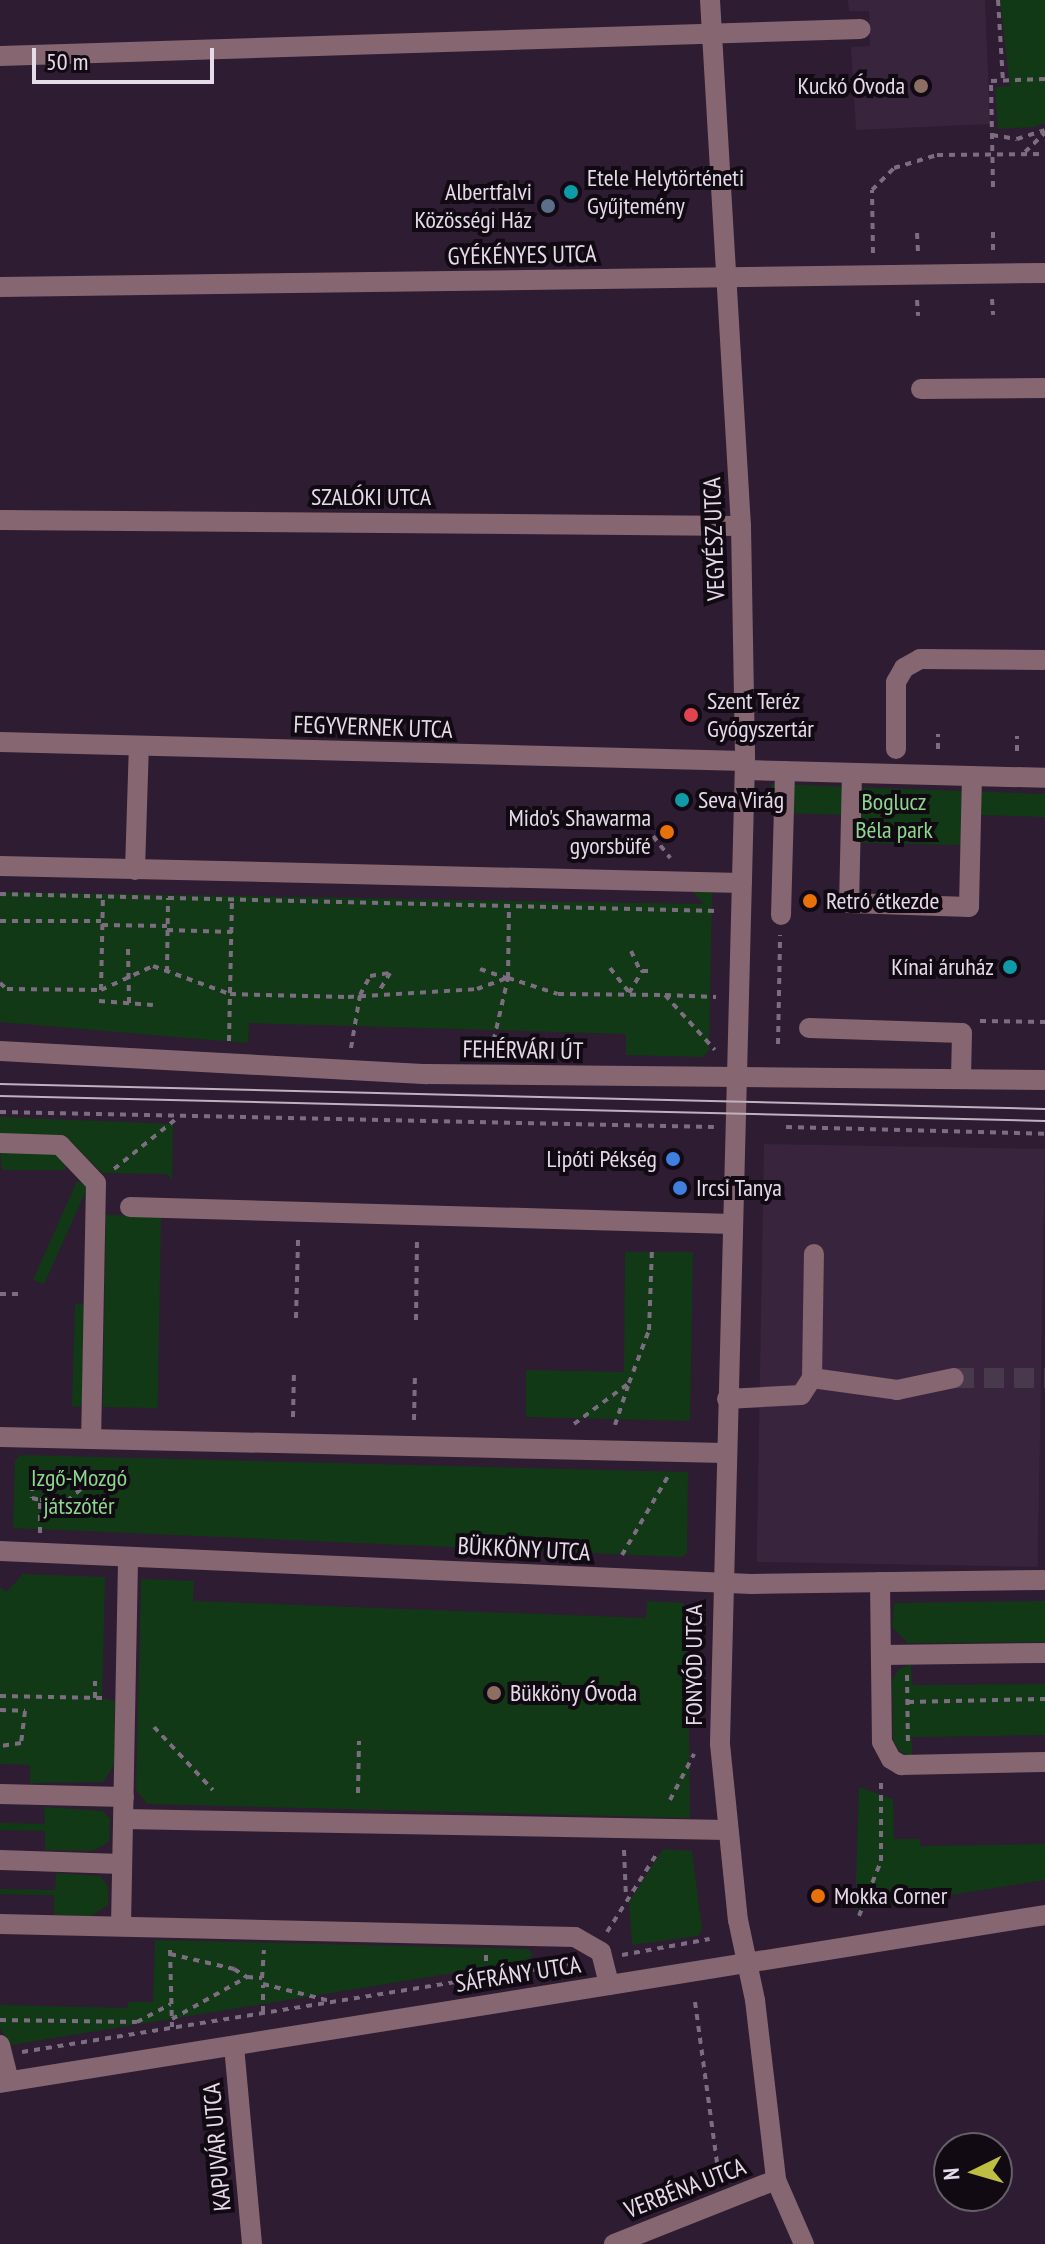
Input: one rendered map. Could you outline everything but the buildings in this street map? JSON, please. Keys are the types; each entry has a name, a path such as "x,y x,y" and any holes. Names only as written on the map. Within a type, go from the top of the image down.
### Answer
{"street":[{"name":"VEGYÉSZ UTCA","path":"710,0 741,526 745,765 737,1077"},
{"path":"0,56 861,29"},
{"name":"GYÉKÉNYES UTCA","path":"0,287 1045,273"},
{"path":"921,389 1045,388"},
{"name":"SZALÓKI UTCA","path":"0,520 741,526"},
{"path":"896,749 896,682 904,668 920,659 1045,660"},
{"name":"FEGYVERNEK UTCA","path":"0,742 745,765 785,771 1045,778"},
{"path":"135,870 139,746"},
{"path":"781,915 785,771"},
{"path":"852,773 849,903 969,907 972,776"},
{"path":"0,866 742,883"},
{"path":"809,1028 962,1033 961,1076"},
{"name":"FEHÉRVÁRI ÚT","path":"0,1051 427,1074 961,1076 1045,1080"},
{"name":"FONYÓD UTCA","path":"737,1077 721,1583 720,1744 727,1830 776,2180 804,2244"},
{"path":"0,1143 60,1145 96,1183 91,1438"},
{"path":"130,1207 733,1224"},
{"path":"727,1399 801,1395 812,1378 814,1254"},
{"path":"812,1378 897,1390 954,1378"},
{"path":"0,1437 725,1453"},
{"name":"BÜKKÖNY UTCA","path":"0,1551 721,1583 1045,1580"},
{"path":"121,1926 128,1557"},
{"path":"880,1582 882,1742 891,1759 909,1765 1045,1762"},
{"path":"882,1655 1045,1653"},
{"path":"0,1794 124,1797"},
{"path":"124,1819 727,1830"},
{"path":"0,1860 122,1864"},
{"name":"SÁFRÁNY UTCA","path":"5,2082 1045,1915"},
{"path":"0,1924 575,1937 590,1942 605,1958 609,1985"},
{"name":"KAPUVÁR UTCA","path":"234,2046 252,2244"},
{"path":"2,2050 5,2082"},
{"name":"VERBÉNA UTCA","path":"614,2244 776,2180"}],"path":[{"path":"998,0 1003,81"},
{"path":"993,187 991,81 1045,79"},
{"path":"992,135 1017,139 1045,132"},
{"path":"1023,154 1045,132"},
{"path":"873,253 872,190 883,176 920,158 1045,154"},
{"path":"993,232 993,251"},
{"path":"917,233 918,252"},
{"path":"992,299 993,315"},
{"path":"917,300 918,316"},
{"path":"938,734 938,749"},
{"path":"1017,736 1017,751"},
{"path":"637,857 653,836 670,858"},
{"path":"0,894 718,911"},
{"path":"101,990 103,896"},
{"path":"167,972 168,898"},
{"path":"229,1047 232,899"},
{"path":"490,1055 508,978 509,906"},
{"path":"778,1044 781,915"},
{"path":"0,921 101,923 232,932"},
{"path":"128,949 129,1003"},
{"path":"631,951 641,972"},
{"path":"0,983 7,989 101,990 153,966 230,994 360,995 379,991 477,989 508,978"},
{"path":"610,968 630,994"},
{"path":"480,969 558,994 716,997"},
{"path":"641,972 649,971"},
{"path":"630,994 641,972"},
{"path":"350,1051 360,995 370,976 390,973 379,991"},
{"path":"665,995 715,1051"},
{"path":"99,1001 153,1005"},
{"path":"962,1033 976,1021 1045,1022"},
{"path":"0,1112 683,1130 716,1127"},
{"path":"96,1183 176,1119"},
{"path":"786,1127 1045,1134"},
{"path":"296,1318 298,1239"},
{"path":"416,1320 417,1242"},
{"path":"615,1425 649,1330 652,1247"},
{"path":"0,1294 22,1294"},
{"path":"293,1417 294,1369"},
{"path":"414,1420 415,1372"},
{"path":"574,1424 629,1383"},
{"path":"608,1579 673,1467"},
{"path":"32,1485 32,1498 67,1501 89,1482"},
{"path":"40,1500 40,1535"},
{"path":"907,1655 909,1765"},
{"path":"95,1681 95,1698"},
{"path":"0,1696 102,1698"},
{"path":"0,1746 21,1743 25,1696"},
{"path":"908,1702 1045,1699"},
{"path":"0,1710 25,1711"},
{"path":"154,1727 213,1790"},
{"path":"358,1793 359,1741"},
{"path":"859,1916 881,1861 882,1742"},
{"path":"670,1800 694,1754"},
{"path":"624,1845 627,1899"},
{"path":"605,1958 608,1928 662,1846"},
{"path":"170,1927 172,2027"},
{"path":"263,2013 265,1929"},
{"path":"2,2050 263,2013 710,1939"},
{"path":"170,1954 234,1969 247,1977 332,2001"},
{"path":"172,2019 247,1977"},
{"path":"695,2002 723,2202"},
{"path":"0,2020 137,2022 171,2004"},
{"path":"137,2022 138,2032"}],"shaded area":[{"name":"Kuckó Óvoda","path":"848,0 985,0 990,124 856,130 851,47 870,46 869,11 849,11"},
{"path":"764,1144 1045,1149 1038,1567 757,1562"}],"green space":[{"path":"1000,0 1045,0 1045,122 1035,127 998,129 995,87 1010,86"},
{"name":"Boglucz Béla park","path":"771,784 1045,794 1045,817 980,815 963,845 857,843 858,815 772,813"},
{"path":"690,889 712,891 709,1050 703,1057 626,1055 626,1034 249,1023 248,1043 0,1022 0,892 704,904"},
{"path":"0,1117 173,1124 172,1180 167,1174 102,1173 64,1135 0,1134"},
{"path":"0,1152 57,1153 66,1163 65,1170 2,1170"},
{"path":"77,1181 88,1186 44,1285 33,1280"},
{"path":"106,1215 161,1216 158,1408 103,1407"},
{"path":"625,1252 693,1252 690,1421 526,1417 526,1370 624,1372"},
{"path":"75,1304 85,1304 83,1402 79,1407 72,1406"},
{"name":"Izgő-Mozgó játszótér","path":"21,1455 688,1472 687,1553 682,1557 13,1528 15,1461"},
{"path":"23,1574 105,1577 102,1698 115,1701 114,1765 103,1782 30,1783 30,1765 0,1764 0,1587 6,1592"},
{"path":"141,1579 194,1581 193,1601 646,1618 647,1601 683,1603 688,1611 690,1818 147,1804 136,1790"},
{"path":"1045,1601 1045,1642 908,1643 892,1627 894,1603"},
{"path":"911,1664 912,1685 1045,1684 1045,1735 912,1737 912,1756 900,1752 893,1741 892,1681 898,1670"},
{"path":"859,1787 893,1799 894,1839 920,1839 920,1846 1045,1844 1045,1880 855,1910"},
{"path":"44,1807 103,1811 110,1819 109,1842 92,1851 45,1850 45,1831 0,1830 0,1823 45,1824"},
{"path":"663,1849 692,1851 702,1930 698,1936 632,1945 629,1902"},
{"path":"56,1873 100,1876 108,1886 108,1905 91,1916 54,1915 54,1895 0,1894 0,1889 55,1890"},
{"path":"155,1940 528,1949 533,1954 527,1961 11,2045 0,2028 0,2005 127,2008 128,2002 153,2002"}],"tunnel":[{"path":"954,1378 1045,1378"}],"tram line":[{"path":"0,1084 1045,1109"},
{"path":"0,1096 1045,1121"}],"place":[{"name":"Kuckó Óvoda","path":"921,86"},
{"name":"Etele Helytörténeti Gyűjtemény","path":"571,192"},
{"name":"Albertfalvi Közösségi Ház","path":"548,206"},
{"name":"Szent Teréz Gyógyszertár","path":"691,715"},
{"name":"Seva Virág","path":"682,800"},
{"name":"Mido's Shawarma gyorsbüfé","path":"667,832"},
{"name":"Retró étkezde","path":"810,901"},
{"name":"Kínai áruház","path":"1010,967"},
{"name":"Lipóti Pékség","path":"673,1159"},
{"name":"Ircsi Tanya","path":"680,1188"},
{"name":"Bükköny Óvoda","path":"494,1693"},
{"name":"Mokka Corner","path":"818,1896"}]}
